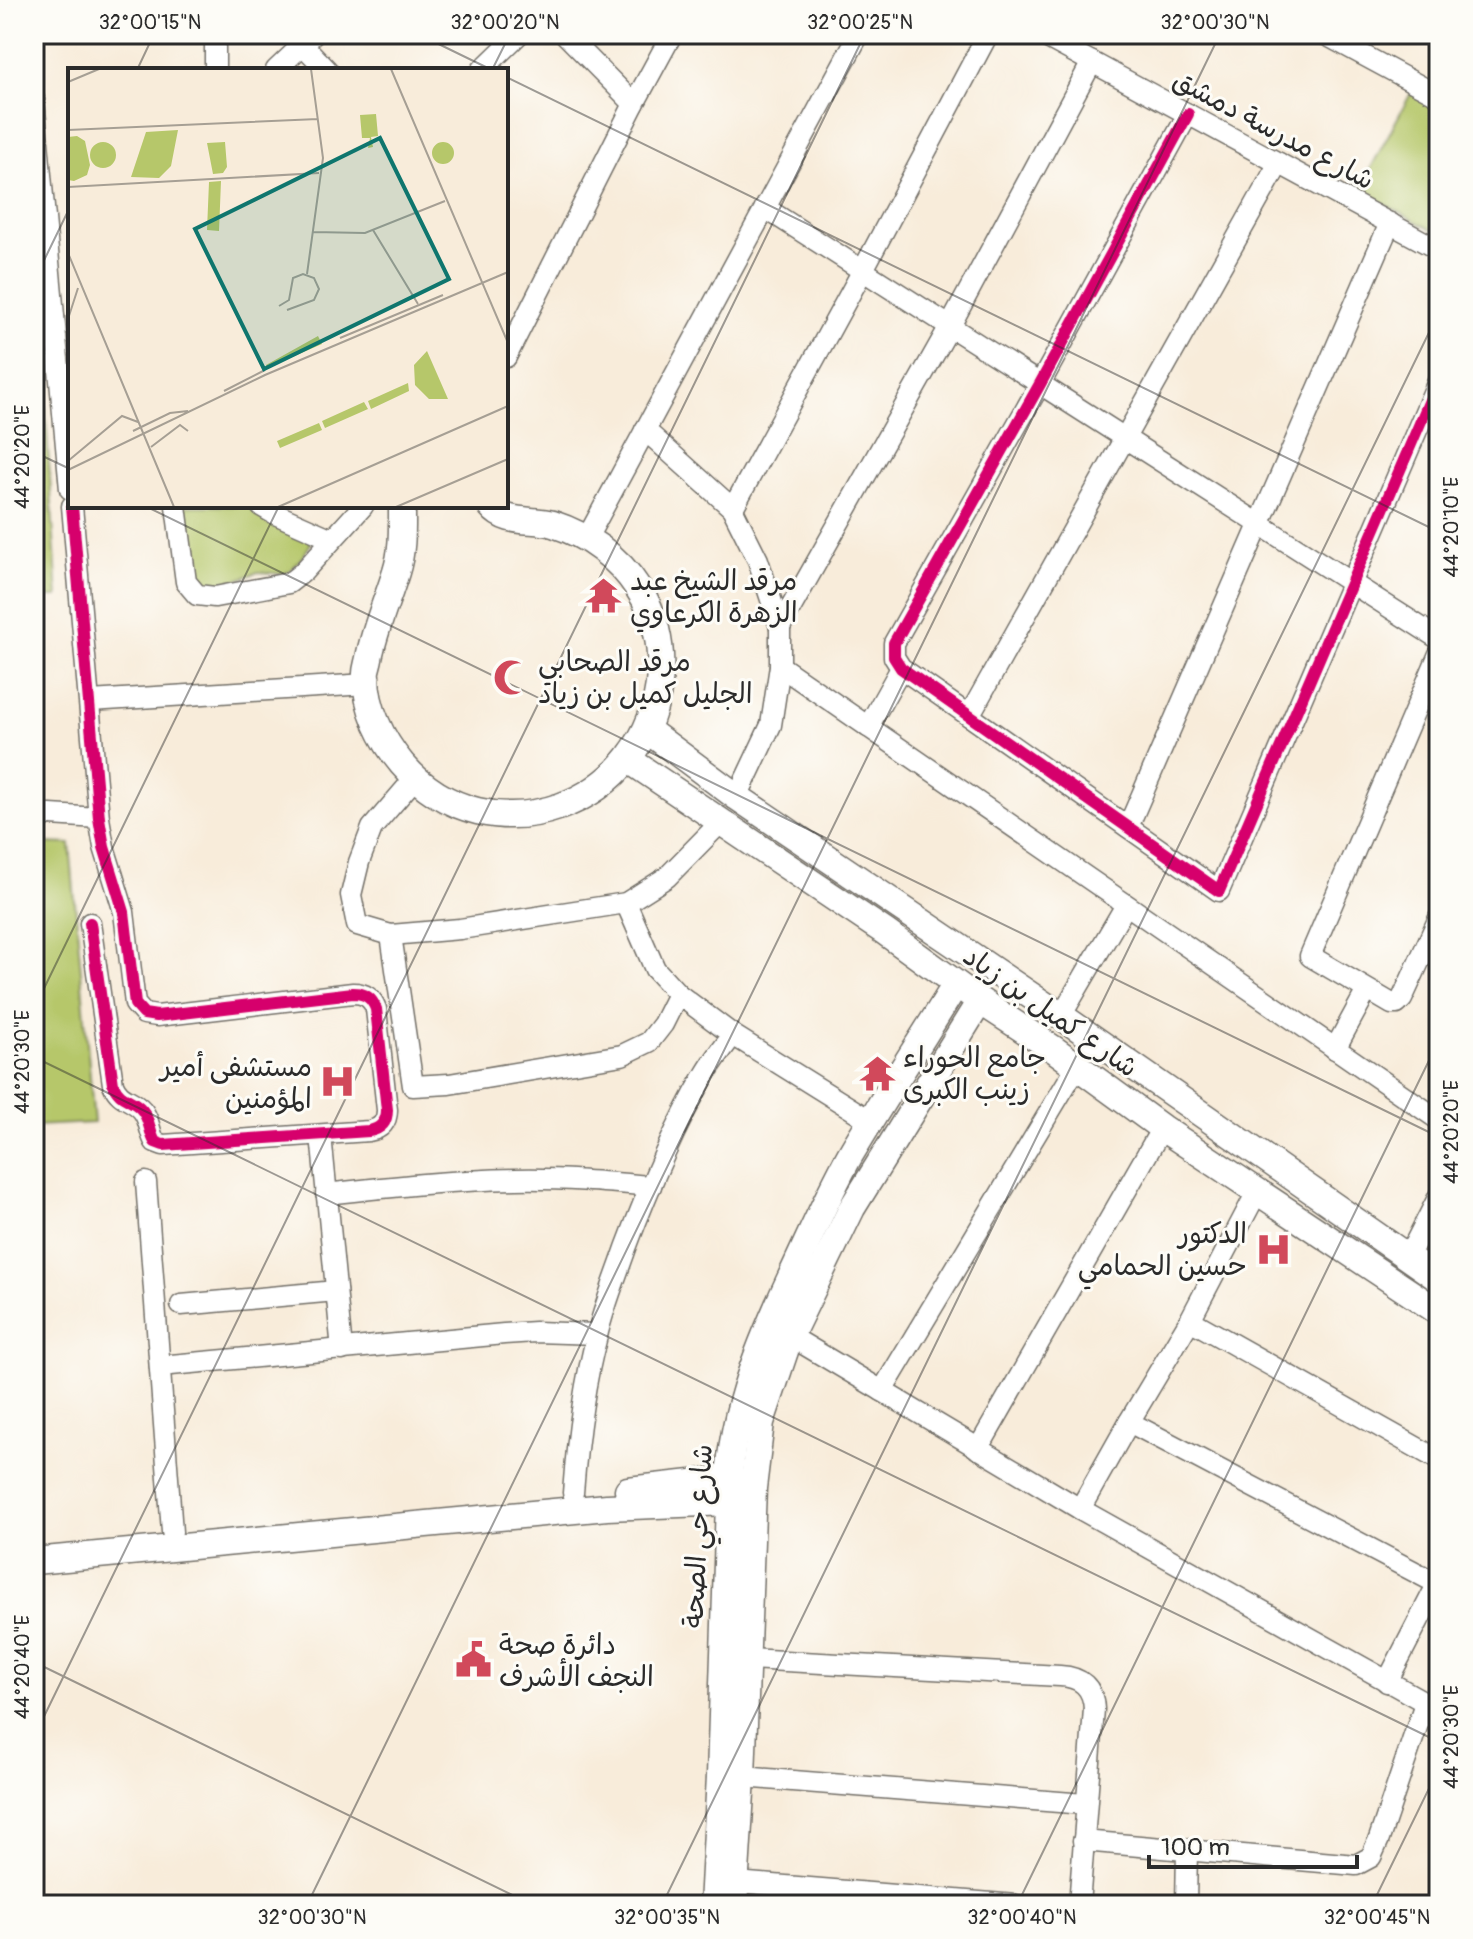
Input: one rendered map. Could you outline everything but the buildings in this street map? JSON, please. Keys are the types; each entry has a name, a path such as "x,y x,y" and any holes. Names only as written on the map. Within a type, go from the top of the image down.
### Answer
{"main road":[{"path":"402,508 402,539 397,569 373,634 365,675 372,714 389,749 415,778 448,801 485,813 525,815 576,800 599,787 629,760 647,730 658,695 661,658 654,622 639,589 616,560 587,538 550,523 511,519 493,508"},
{"name":"شارع كميل بن زياد","path":"647,730 737,797 1438,1275"},
{"name":"شارع كميل بن زياد","path":"629,760 885,932 1162,1128 1439,1312"},
{"path":"842,904 851,906 860,902 864,894 862,881"},
{"path":"885,932 883,925 890,912 904,910"},
{"name":"شارع حي الصحة","path":"713,1905 727,1848 729,1819 729,1491 738,1416 766,1333 832,1189 956,984"},
{"name":"شارع حي الصحة","path":"729,1819 742,1777 753,1488 761,1422 790,1336 852,1208 980,1001"},
{"path":"850,1155 853,1170 863,1175 873,1171"},
{"path":"832,1189 844,1187 849,1191 854,1202 852,1208"},
{"path":"34,1561 617,1499 729,1491"},
{"path":"34,1545 573,1493 617,1499"},
{"name":"شارع حي الصحة","path":"727,1848 735,1893"}],"street":[{"path":"215,34 215,68"},
{"path":"484,68 519,34"},
{"path":"565,34 634,104"},
{"path":"508,353 672,34"},
{"path":"587,538 859,34"},
{"path":"733,508 988,34"},
{"name":"شارع مدرسة دمشق","path":"1040,34 1439,250"},
{"path":"1324,34 1358,42 1439,96"},
{"path":"278,68 308,39 326,68"},
{"path":"780,627 950,326 1092,62"},
{"path":"34,99 68,467"},
{"path":"1188,114 894,643 894,657 901,668 1219,891 1439,379"},
{"path":"969,716 1279,163"},
{"path":"765,208 1439,639"},
{"path":"1128,827 1390,223"},
{"path":"645,430 733,508 758,560 780,627 780,666 771,725 737,797"},
{"path":"72,508 99,818 124,912 135,1004 144,1014 157,1016 353,993 365,995 374,1003 387,1116 380,1127 321,1135 163,1145 155,1142 147,1115 139,1106 116,1092 113,1084 90,923"},
{"path":"176,508 186,582 197,595 215,597 289,583 303,572 361,508"},
{"path":"264,508 332,539"},
{"path":"1439,654 1310,956 1392,1004 1397,1004 1439,918"},
{"path":"780,666 1439,1120"},
{"path":"868,727 901,668"},
{"path":"90,701 367,684"},
{"path":"415,778 372,828 351,895 357,925 391,935 460,929 626,903 667,877 720,823"},
{"path":"34,814 99,818"},
{"path":"626,903 655,969 678,994 733,1035 871,1121"},
{"path":"1061,1016 1126,905"},
{"path":"391,935 413,1086 449,1084 622,1055 649,1042 663,1024 678,994"},
{"path":"1335,1049 1367,990"},
{"path":"573,1493 581,1412 597,1334 627,1247 674,1135 706,1073 733,1035"},
{"path":"882,1391 1077,1066"},
{"path":"978,1449 1162,1128"},
{"path":"321,1135 342,1350"},
{"path":"326,1194 422,1184 516,1179 585,1180 651,1186"},
{"path":"146,1182 172,1532"},
{"path":"1080,1509 1190,1320 1257,1192"},
{"path":"1408,1257 1439,1196"},
{"path":"181,1305 336,1291"},
{"path":"1190,1320 1439,1460"},
{"path":"160,1366 504,1334 597,1334"},
{"path":"790,1336 1080,1509 1432,1707 1371,1857 1356,1865 1083,1841"},
{"path":"1129,1422 1438,1582 1387,1682"},
{"path":"747,1659 1060,1676 1081,1681 1089,1688 1094,1709 1079,1905"},
{"path":"742,1777 1085,1804"},
{"path":"1186,1905 1187,1849"},
{"path":"735,1893 1016,1905"}],"green space":[{"path":"1411,93 1439,108 1439,234 1359,190"},
{"path":"34,238 58,597 34,597"},
{"path":"184,508 253,508 311,536 310,545 303,556 284,574 258,572 216,588 201,585 193,572"},
{"path":"42,843 70,844 94,1123 34,1126 34,853 41,853"}],"cycle path":[{"path":"1188,114 894,643 894,657 901,668 1219,891 1439,379"},
{"path":"72,508 99,818 104,847 124,912 135,1004 144,1014 157,1016 353,993 364,995 376,1009 387,1110 380,1127 369,1131 163,1145 155,1142 145,1114 119,1094 113,1084 90,923"}],"place":[{"name":"مرقد الشيخ عبد الزهرة الكرعاوي","path":"604,596"},
{"name":"مرقد الصحابي الجليل كميل بن زياد","path":"512,677"},
{"name":"جامع الحوراء زينب الكبرى","path":"877,1073"},
{"name":"مستشفى أمير المؤمنين","path":"338,1082"},
{"name":"الدكتور حسين الحمامي","path":"1273,1249"},
{"name":"دائرة صحة النجف الأشرف","path":"473,1660"}]}
